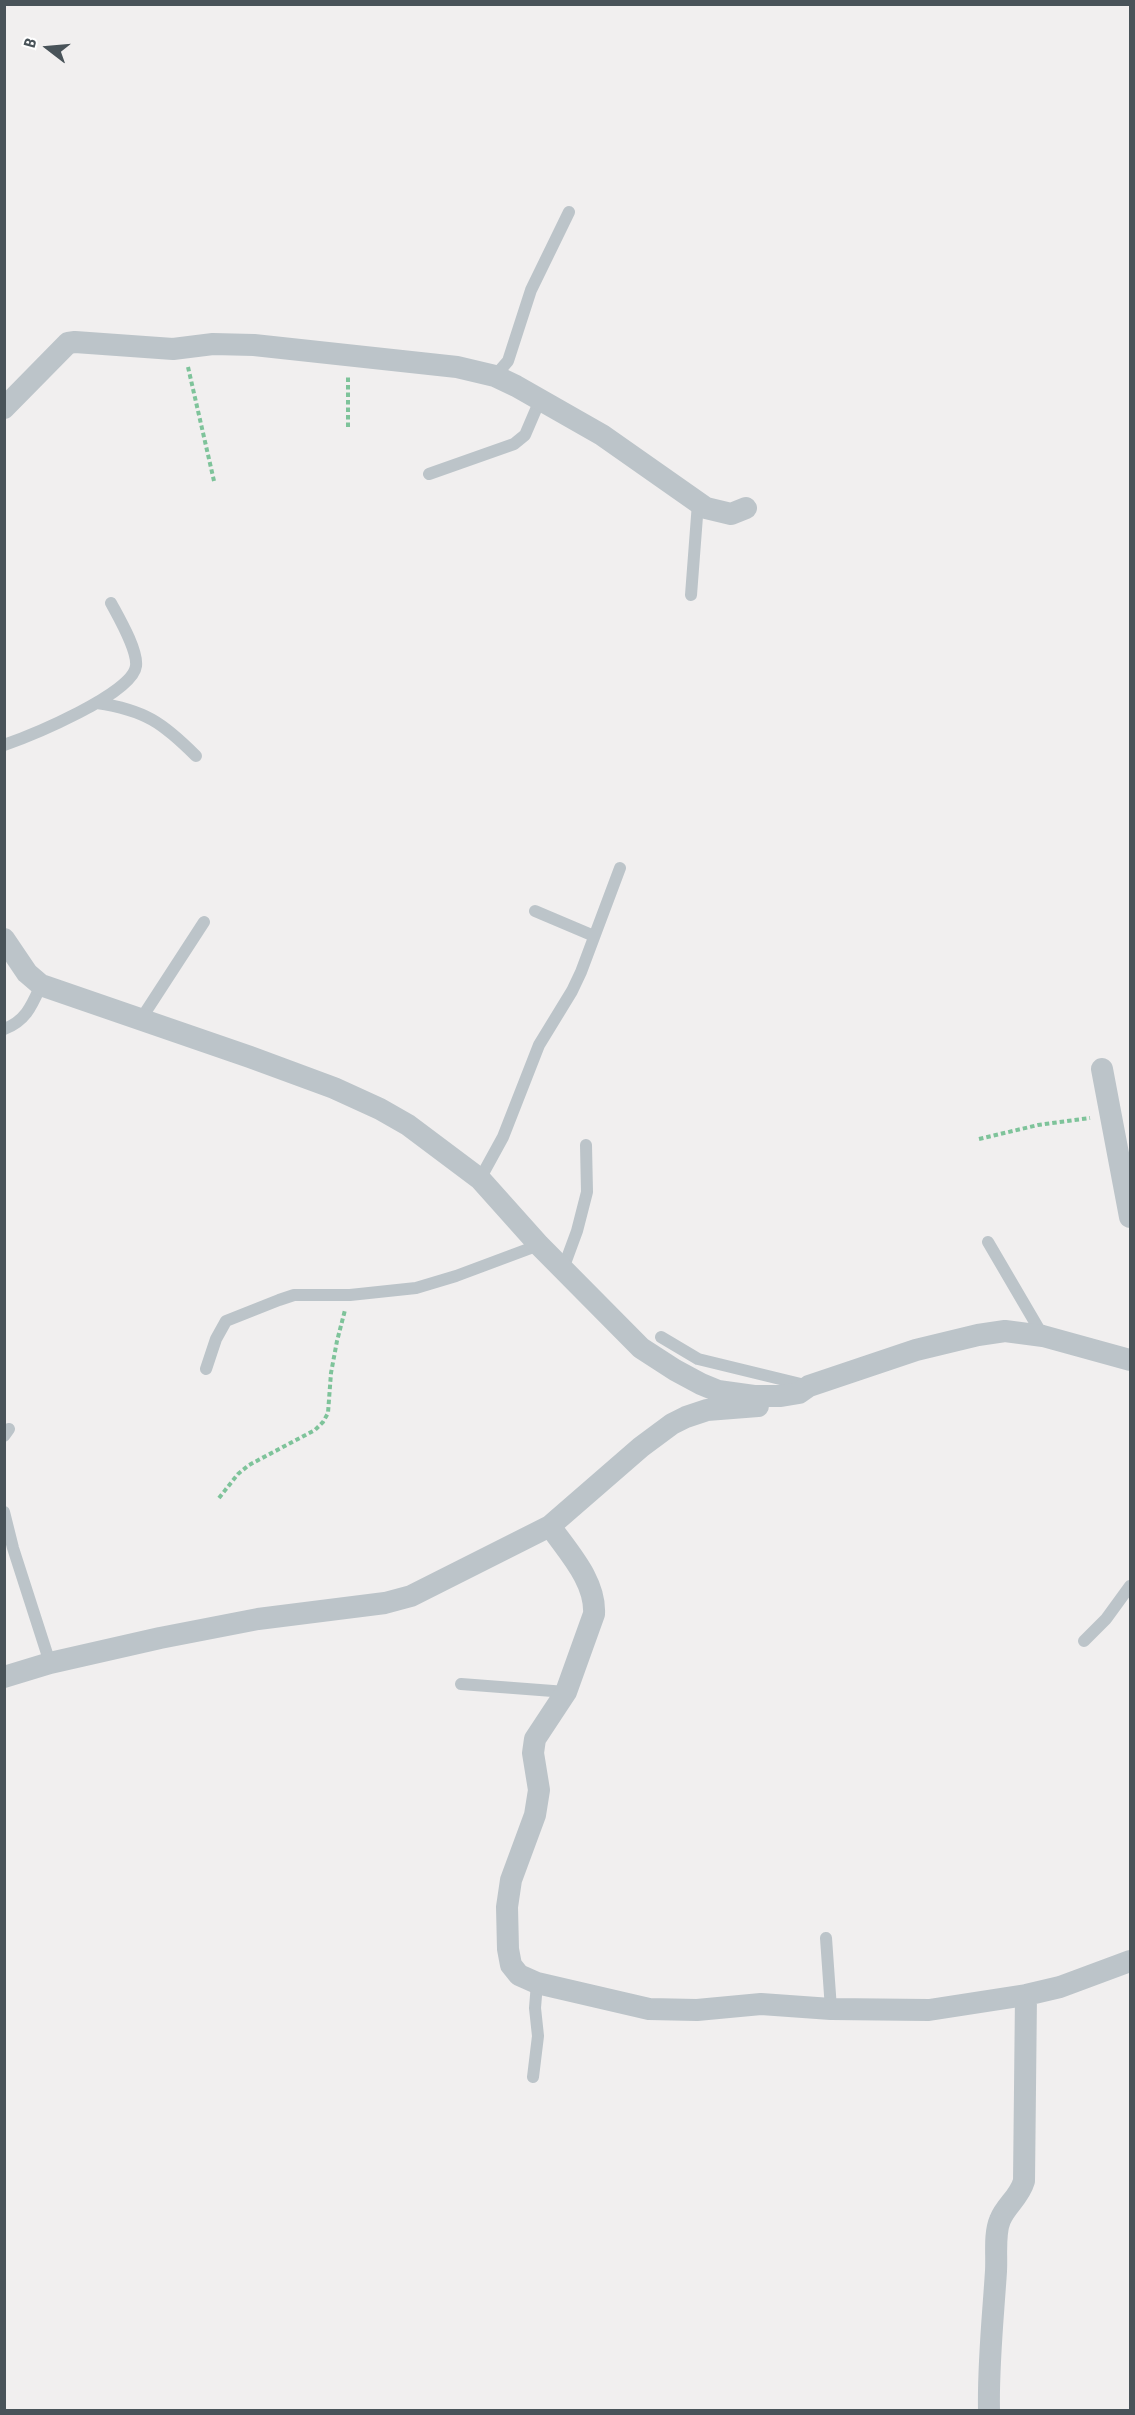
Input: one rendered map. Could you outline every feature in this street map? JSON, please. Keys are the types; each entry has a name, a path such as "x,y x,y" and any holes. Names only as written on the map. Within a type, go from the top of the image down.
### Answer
{"street":[{"path":"4,408 68,343 75,342 183,349 198,345 223,344 349,353 457,367 495,376 540,400 602,435 698,503 719,512 731,514 746,508"},
{"path":"4,939 27,973 41,985 334,1088 380,1109 434,1142 480,1179 539,1245 641,1348 675,1371 718,1391 754,1396 781,1396 916,1350 978,1335 1005,1332 1042,1336 1131,1359"},
{"path":"1102,1069 1131,1217"},
{"path":"4,1677 50,1663 258,1619 411,1596 550,1526 641,1447 672,1424 707,1410 766,1405 804,1389"},
{"path":"550,1526 589,1584 595,1602 594,1614 566,1692 535,1739 533,1753 539,1790 535,1815 511,1880 507,1907 508,1949 511,1965 519,1975 537,1983 649,2009 697,2010 761,2004 831,2009 929,2010 1026,1995 1086,1979 1131,1961"},
{"path":"989,2410 987,2374 992,2343 992,2303 1000,2221 1020,2193 1024,2181 1026,1995"}],"lane":[{"path":"495,376 508,361 531,290 569,212"},
{"path":"429,474 514,444 525,435 540,400"},
{"path":"691,595 698,503"},
{"path":"4,745 75,716 98,703 132,676 136,670 137,658 111,603"},
{"path":"98,703 134,710 166,727 196,756"},
{"path":"480,1179 503,1137 539,1045 572,991 620,868"},
{"path":"535,911 594,936"},
{"path":"141,1019 204,922"},
{"path":"4,1029 22,1021 31,1008 41,985"},
{"path":"563,1269 577,1231 587,1192 586,1145"},
{"path":"988,1242 1042,1336"},
{"path":"206,1369 216,1339 226,1321 294,1295 350,1295 416,1288 456,1276 539,1245"},
{"path":"661,1337 698,1359 804,1389"},
{"path":"4,1512 13,1548 50,1663"},
{"path":"1084,1641 1131,1586"},
{"path":"461,1684 566,1692"},
{"path":"826,1938 831,2009"},
{"path":"532,2077 538,2036 537,1983"}],"path":[{"path":"183,349 214,481"},
{"path":"348,427 349,353"},
{"path":"979,1139 1038,1125 1112,1115"},
{"path":"219,1498 238,1474 249,1465 315,1430 323,1422 329,1405 331,1373 337,1341 350,1295"}]}
